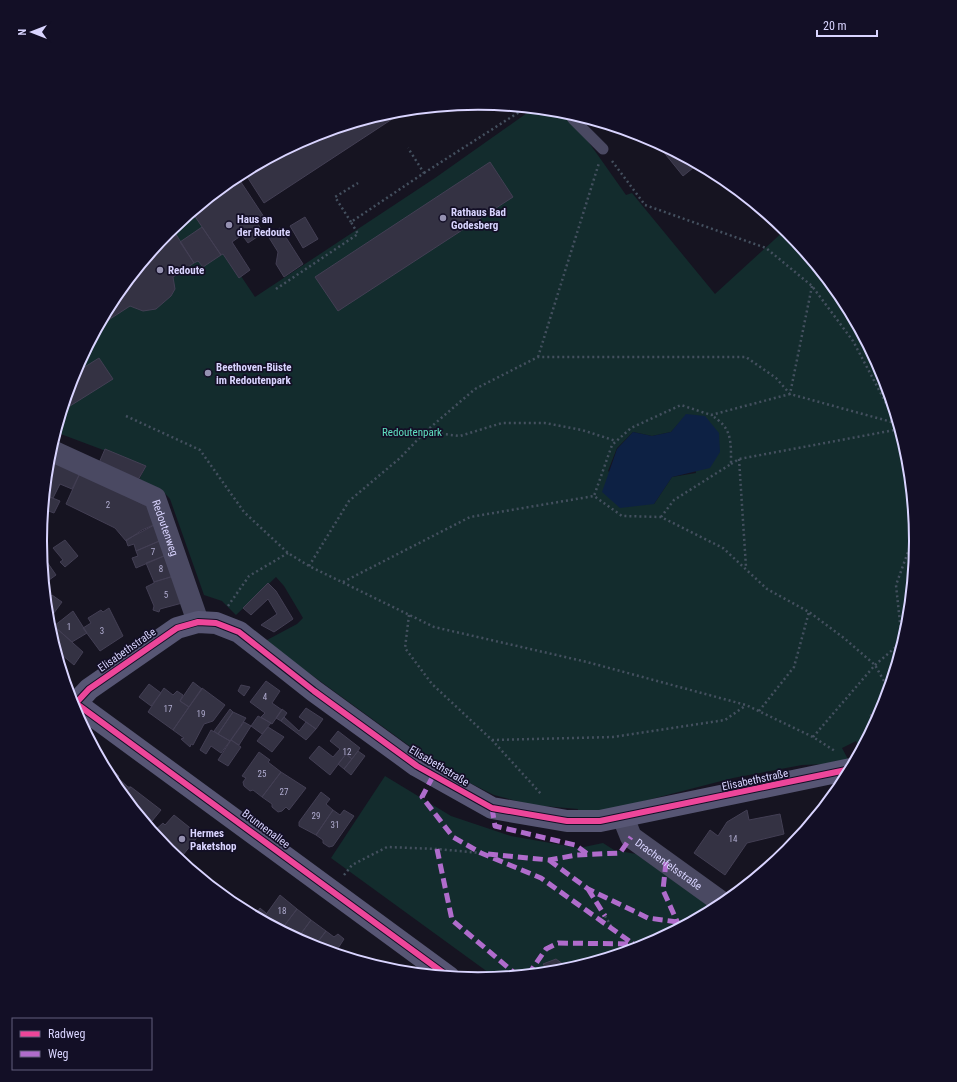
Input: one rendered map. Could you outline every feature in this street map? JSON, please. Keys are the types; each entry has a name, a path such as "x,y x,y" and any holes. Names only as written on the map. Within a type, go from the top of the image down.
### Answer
{"street":[{"name":"Redoutenweg","path":"56,453 155,498 207,622"},
{"name":"Elisabethstraße","path":"77,698 177,628 207,622 239,632 314,691 417,766 492,808 566,822 600,821 844,771"},
{"name":"Brunnenallee","path":"80,706 441,971"},
{"name":"Drachenfelsstraße","path":"623,817 631,837 718,900"}],"lane":[{"path":"575,121 603,149"}],"path":[{"path":"351,222 424,172 520,111"},
{"path":"408,148 424,172"},
{"path":"603,149 645,205 766,248 812,286 853,341 887,402"},
{"path":"538,357 603,149"},
{"path":"276,289 358,234 335,197 358,182"},
{"path":"790,394 812,286"},
{"path":"309,566 349,501 400,458 425,432 475,389 538,357 746,357 776,378 790,394"},
{"path":"711,415 790,394 893,422"},
{"path":"594,496 612,445 631,428 681,405 711,415 723,422 730,440 731,464"},
{"path":"126,416 200,450 244,512 288,553 309,566 434,627 587,662 746,705 812,737 837,752"},
{"path":"425,432 460,436 502,423 545,423 582,430 617,441"},
{"path":"661,517 674,500 739,459 895,430"},
{"path":"739,459 746,568"},
{"path":"342,582 470,517 594,496 622,516 661,517 723,548 767,589 809,612 875,665 886,684"},
{"path":"901,630 896,585 910,547"},
{"path":"207,622 249,576 288,553"},
{"path":"759,711 794,667 809,612"},
{"path":"409,615 405,648 432,684 492,740 545,798"},
{"path":"812,737 875,665 897,647"},
{"path":"492,740 613,737 725,720 746,705"},
{"path":"331,891 352,865 388,847 480,853"},
{"path":"605,916 613,929"}],"green space":[{"name":"Redoutenpark","path":"528,112 573,120 626,195 632,193 715,294 781,233 803,256 821,278 852,325 866,350 887,402 895,429 902,457 906,485 910,541 909,569 902,625 887,680 866,732 858,746 856,741 842,748 849,761 848,763 802,765 733,778 578,818 578,809 532,805 494,795 460,778 415,750 269,644 267,640 297,624 303,618 284,586 276,577 236,615 222,601 204,595 170,499 162,490 139,480 146,466 61,434 70,402 80,376 91,350 105,325 136,278 154,256 173,236 199,213 255,297 435,178","holes":["686,415 696,473 672,477 654,504 608,471 617,448 633,432 652,436 671,432"]},
{"path":"385,776 451,816 511,836 579,848 603,843 614,850 636,854 709,906 669,928 644,940 617,950 590,958 535,969 507,972 488,972 331,858"}],"water":[{"path":"686,414 705,416 719,433 720,452 710,468 672,477 654,504 620,508 602,492 617,449 633,432 652,436 671,432"}],"building":[{"path":"394,118 264,203 247,177 263,167 313,142 340,132"},
{"path":"663,151 694,167 683,176"},
{"name":"Rathaus Bad Godesberg","path":"490,162 513,197 338,311 315,277"},
{"name":"Haus an der Redoute","path":"240,181 264,217 257,222 263,233 248,243 242,235 232,242 250,270 239,278 223,254 221,255 195,216"},
{"path":"305,217 318,239 303,248 290,226"},
{"path":"202,227 221,255 203,267 198,261 194,263 180,242"},
{"path":"280,228 303,264 284,277 276,264 278,252 268,236"},
{"name":"Redoute","path":"176,234 194,263 173,277 175,289 171,296 156,309 143,311 130,306 108,320 136,278 154,256"},
{"path":"99,358 113,379 70,406 70,402 84,368"},
{"path":"105,449 146,466 138,480 99,463"},
{"path":"54,463 80,473 72,489 60,484 53,498 50,497"},
{"path":"80,473 149,507 158,523 142,530 126,541 115,528 66,504"},
{"path":"50,497 60,501 54,513 48,511"},
{"path":"158,523 164,539 136,551 134,544 128,546 126,540"},
{"path":"164,539 169,554 136,568 132,558 138,556 136,551"},
{"path":"65,540 78,556 65,567 60,562 63,560 53,548"},
{"path":"169,554 177,575 154,582 146,563"},
{"path":"48,563 56,575 49,580"},
{"path":"177,575 186,602 160,609 159,612 153,610 154,606 146,587 154,582"},
{"path":"268,583 276,591 293,619 274,632 261,625 277,614 268,599 251,615 243,608"},
{"path":"52,595 62,602 53,614 51,597"},
{"path":"109,608 123,636 100,651 83,628 91,623 88,618 101,610 103,612"},
{"path":"73,611 87,633 72,642 56,627 55,625"},
{"path":"56,627 83,652 74,665 63,656"},
{"path":"266,681 280,691 272,703 282,710 272,724 261,717 265,713 250,702"},
{"path":"193,682 202,689 189,707 180,701"},
{"path":"149,684 161,693 151,706 139,697"},
{"path":"241,685 250,687 244,696 238,691"},
{"path":"164,688 173,695 177,691 183,695 180,701 189,707 173,730 148,712"},
{"path":"202,688 225,705 213,721 204,724 193,745 191,744 190,747 181,739 184,738 173,730"},
{"path":"306,708 323,719 316,729 299,717"},
{"path":"230,709 233,712 218,734 214,731"},
{"path":"282,709 287,713 281,721 276,718"},
{"path":"233,712 246,718 230,741 218,734"},
{"path":"258,716 271,723 262,734 251,726"},
{"path":"284,717 299,731 306,722 316,729 306,740 281,721"},
{"path":"244,722 251,726 239,745 231,740"},
{"path":"268,727 284,737 272,752 257,741"},
{"path":"211,730 230,741 221,753 211,746 206,754 200,750"},
{"path":"338,731 360,748 352,759 346,754 330,775 309,758 319,746 333,757 340,749 330,741"},
{"path":"231,740 241,747 228,766 218,760"},
{"path":"358,751 365,756 351,775 344,769"},
{"path":"259,752 270,760 268,762 281,772 262,797 253,790 250,791 244,786 243,782 246,778 242,776"},
{"path":"346,754 352,759 344,769 338,764"},
{"path":"281,772 306,788 289,810 286,807 282,811 278,812 272,807 272,804 262,797"},
{"path":"118,778 128,787 131,787 127,790"},
{"path":"131,787 161,810 152,821 146,816 127,790"},
{"path":"321,792 330,799 326,804 333,810 316,835 299,826 299,822"},
{"path":"333,810 340,815 344,810 354,816 333,846 329,847 316,835"},
{"path":"747,810 749,820 780,814 784,834 747,843 725,875 694,853 710,830 718,836 727,822"},
{"path":"174,815 199,835 183,855 157,829 163,823 165,825"},
{"path":"280,895 297,909 284,926 265,916"},
{"path":"260,908 267,914 265,916 258,912"},
{"path":"297,909 311,920 301,934 284,926"},
{"path":"311,920 326,931 318,942 301,934"},
{"path":"326,931 334,937 338,934 344,939 338,949 318,942"},
{"path":"556,959 563,964 545,967 543,964"}],"marked path":[{"path":"433,776 422,797 453,837 481,853 541,878 633,944"},
{"path":"492,808 495,826 575,845 589,855"},
{"path":"488,854 549,860 577,855 620,853 631,837"},
{"path":"437,849 452,920 513,971"},
{"path":"549,860 588,889 648,918 678,922"},
{"path":"666,862 663,890 678,923"},
{"path":"588,889 605,916"},
{"path":"532,969 546,949 558,943 633,944"}],"cycle path":[{"path":"78,701 89,689 177,628 198,622 216,623 239,632 314,691 417,766 492,808 567,821 600,821 844,771"},
{"path":"80,706 441,971"}],"place":[{"name":"Rathaus Bad Godesberg","path":"443,218"},
{"name":"Haus an der Redoute","path":"229,225"},
{"name":"Redoute","path":"160,270"},
{"name":"Beethoven-Büste im Redoutenpark","path":"208,373"},
{"name":"Hermes Paketshop","path":"182,839"}]}
